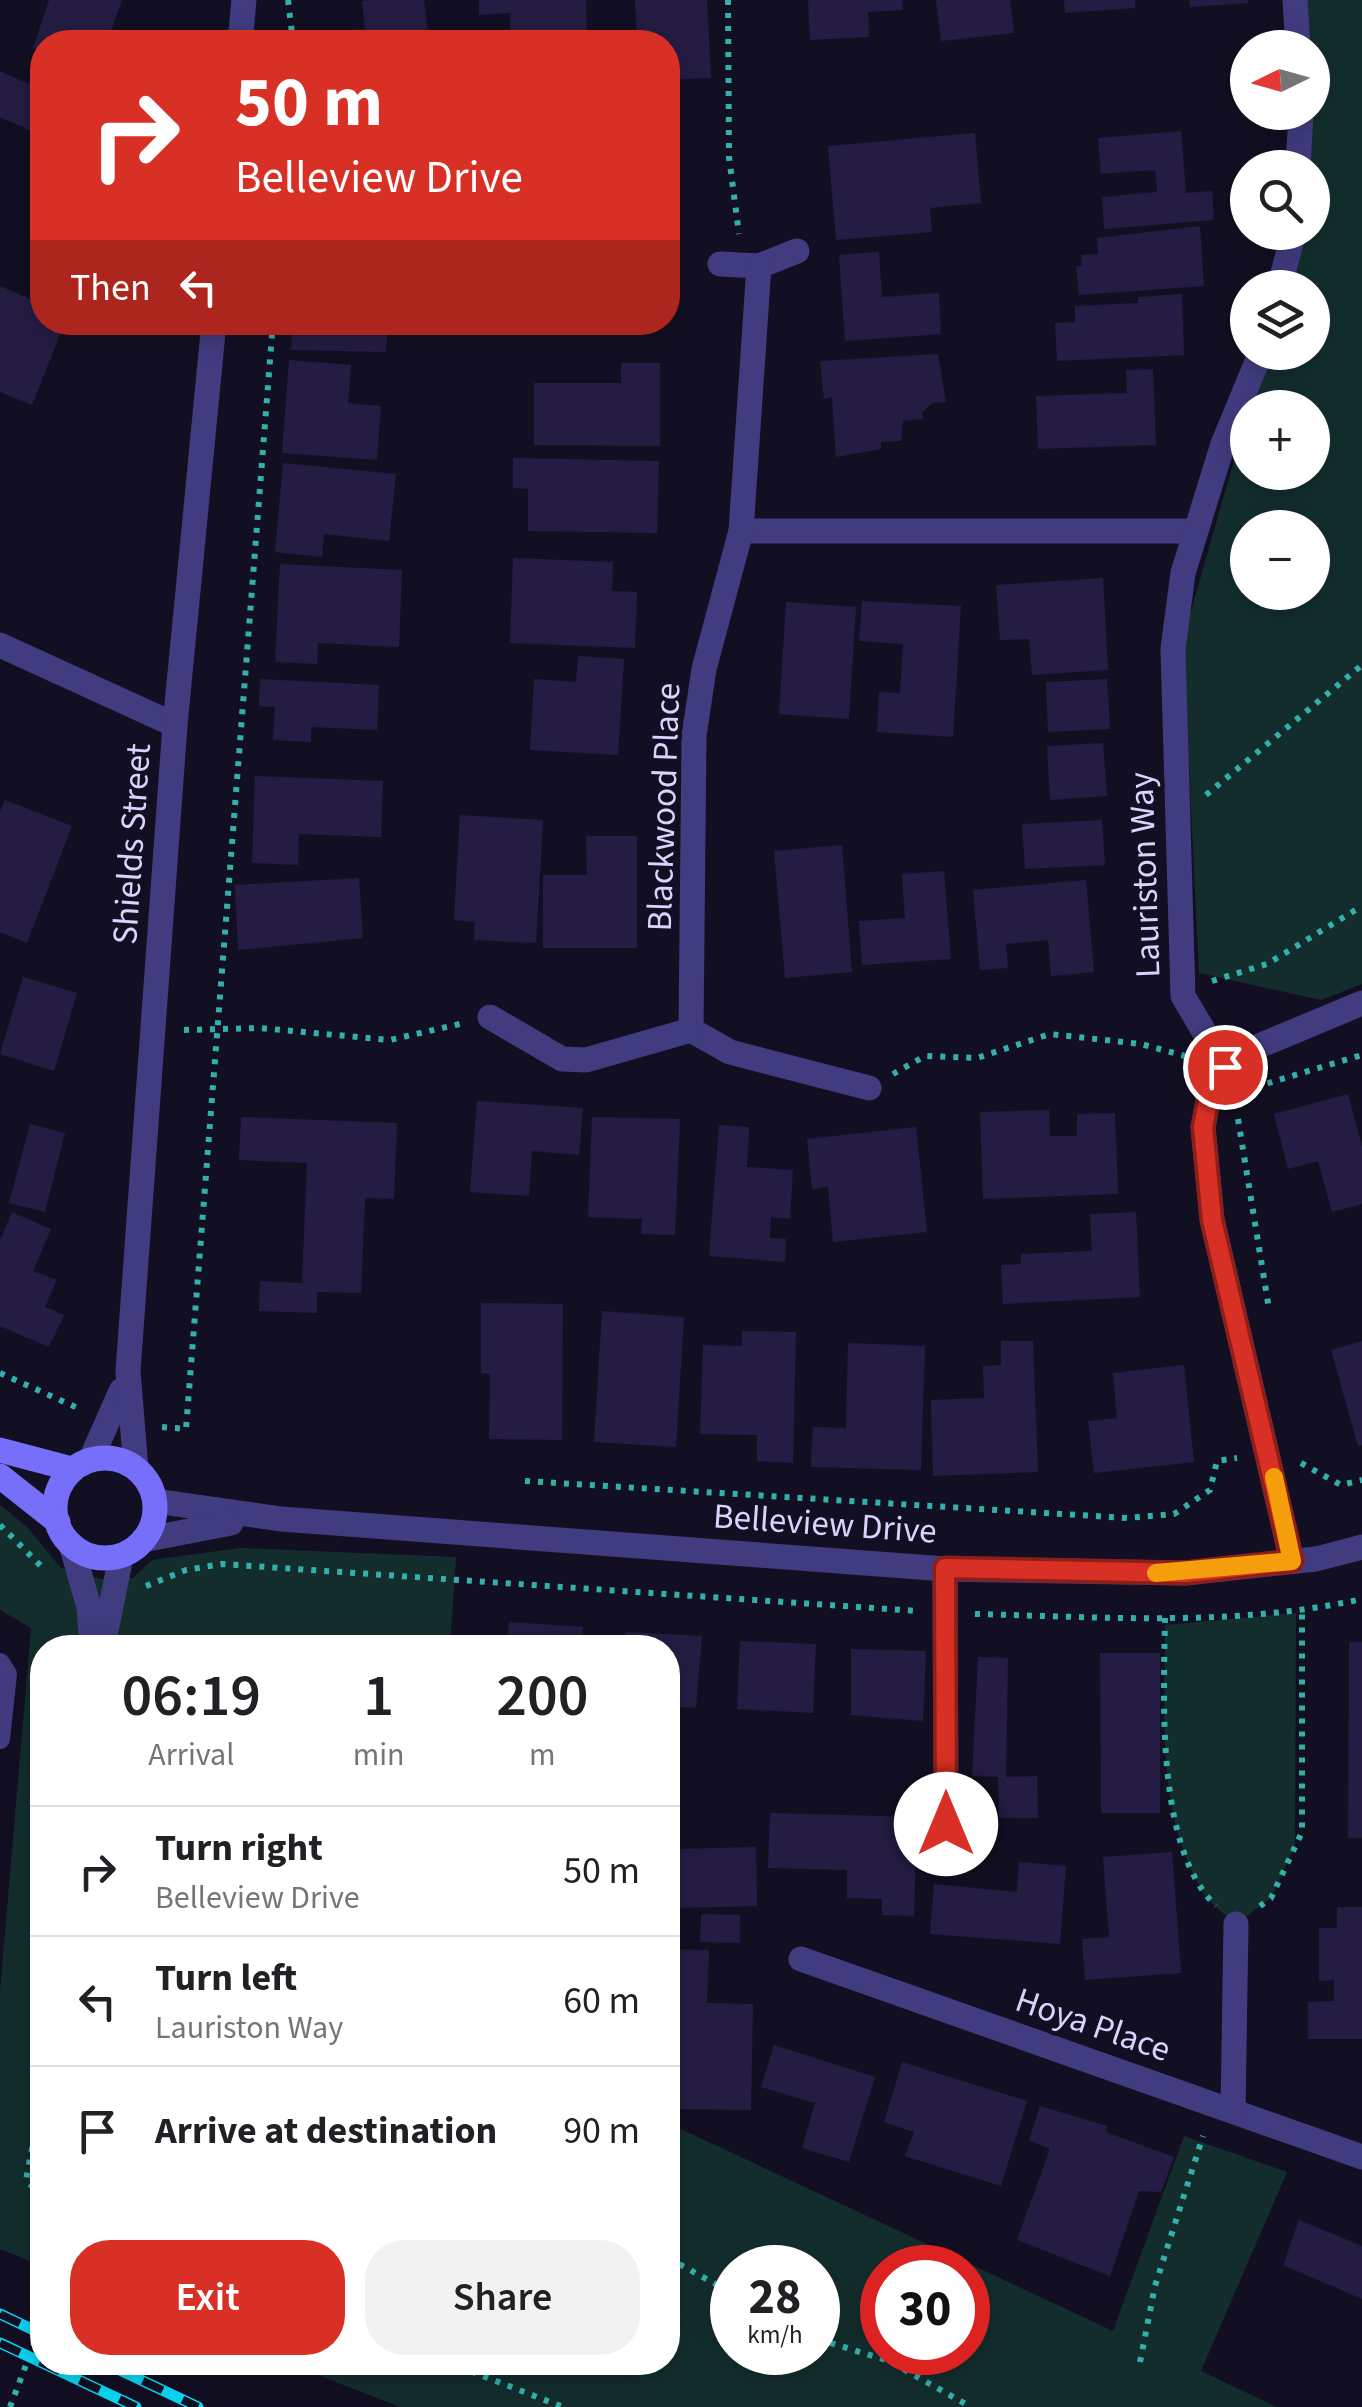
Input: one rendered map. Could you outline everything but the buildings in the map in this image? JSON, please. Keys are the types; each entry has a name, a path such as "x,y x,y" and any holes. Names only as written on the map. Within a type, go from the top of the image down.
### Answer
{"street":[{"path":"241,30 244,0"},
{"path":"1295,0 1297,30"},
{"path":"741,265 798,252"},
{"name":"Blackwood Place","path":"692,1030 694,736 704,669 741,531 741,265"},
{"name":"Shields Street","path":"136,1469 120,1423 128,1371 176,725 213,335"},
{"name":"Lauriston Way","path":"1225,1067 1183,990 1173,649 1184,573 1196,531 1223,444 1254,370"},
{"path":"741,531 1196,531"},
{"path":"0,646 176,725"},
{"path":"1292,1561 1212,1220 1203,1127 1222,1093 1213,1075 1254,1048 1362,1003"},
{"path":"490,1017 562,1059 586,1060 692,1030 730,1052 869,1088"},
{"name":"Shields Street","path":"81,1464 120,1423"},
{"path":"0,1450 81,1464 112,1458 145,1476 155,1501 150,1531 121,1557 105,1635"},
{"path":"81,1464 58,1487 54,1510 81,1580 90,1635"},
{"path":"0,1476 86,1556 121,1557"},
{"name":"Belleview Drive","path":"155,1501 205,1512 281,1519 945,1568 1185,1573 1292,1561 1362,1547"},
{"name":"Belleview Drive","path":"143,1540 205,1526 281,1519"},
{"path":"945,1568 946,1824"},
{"path":"1233,2111 1236,1924"},
{"name":"Hoya Place","path":"801,1960 1362,2157"}],"lane":[{"path":"0,1663 7,1674 0,1740"}],"path":[{"path":"288,0 292,30"},
{"path":"728,0 730,157 741,265"},
{"path":"0,1373 120,1423 186,1429 273,335"},
{"path":"1178,819 1362,665"},
{"path":"1183,990 1267,964 1362,906"},
{"path":"153,1032 216,1029 390,1040 490,1017"},
{"path":"869,1088 925,1056 977,1058 1050,1034 1141,1044 1225,1067"},
{"path":"1270,1317 1222,1093 1362,1054"},
{"path":"524,1481 1127,1518 1174,1514 1210,1490 1217,1461 1296,1444 1301,1466 1341,1485 1362,1480"},
{"path":"0,1525 43,1570 81,1580"},
{"path":"114,1585 145,1586 186,1570 222,1564 423,1574 945,1613 1165,1618 1302,1612 1362,1599"},
{"path":"1165,1618 1165,1773 1185,1848 1203,1893 1236,1924 1271,1898 1302,1832 1302,1612"},
{"path":"1140,2362 1155,2286 1203,2136"},
{"path":"30,2159 26,2180 30,2184"},
{"path":"680,2264 710,2280"},
{"path":"840,2346 889,2361 972,2407"},
{"path":"10,2407 30,2354"},
{"path":"481,2375 563,2407"}],"green space":[{"path":"1302,0 1362,0 1362,984 1321,1000 1199,973 1183,639 1230,474 1230,490 1330,490 1330,390 1255,390 1261,370 1330,370 1330,270 1288,270 1292,250 1330,250 1330,150 1302,150 1307,130 1330,130 1330,30 1301,30"},
{"path":"0,1505 27,1527 61,1568 101,1579 133,1578 152,1560 240,1548 456,1557 451,1635 30,1635 31,1628 0,1610"},
{"path":"1296,1613 1295,1846 1271,1898 1236,1924 1203,1892 1177,1829 1166,1762 1165,1625"},
{"path":"30,1640 30,2261 0,2249 0,1991"},
{"path":"680,2129 929,2245 860,2245 860,2375 990,2375 990,2274 1113,2331 1184,2136 1287,2172 1201,2371 1277,2407 400,2407 318,2375 680,2375"}],"railway":[{"path":"0,2314 30,2328"},
{"path":"0,2343 30,2357"},
{"path":"68,2375 136,2407"},
{"path":"130,2375 198,2407"}],"slow traffic":[{"path":"1156,1573 1292,1561 1274,1477"}],"route":[{"path":"946,1824 945,1568 1185,1573 1292,1561 1212,1220 1203,1127 1213,1075 1225,1067"}]}
